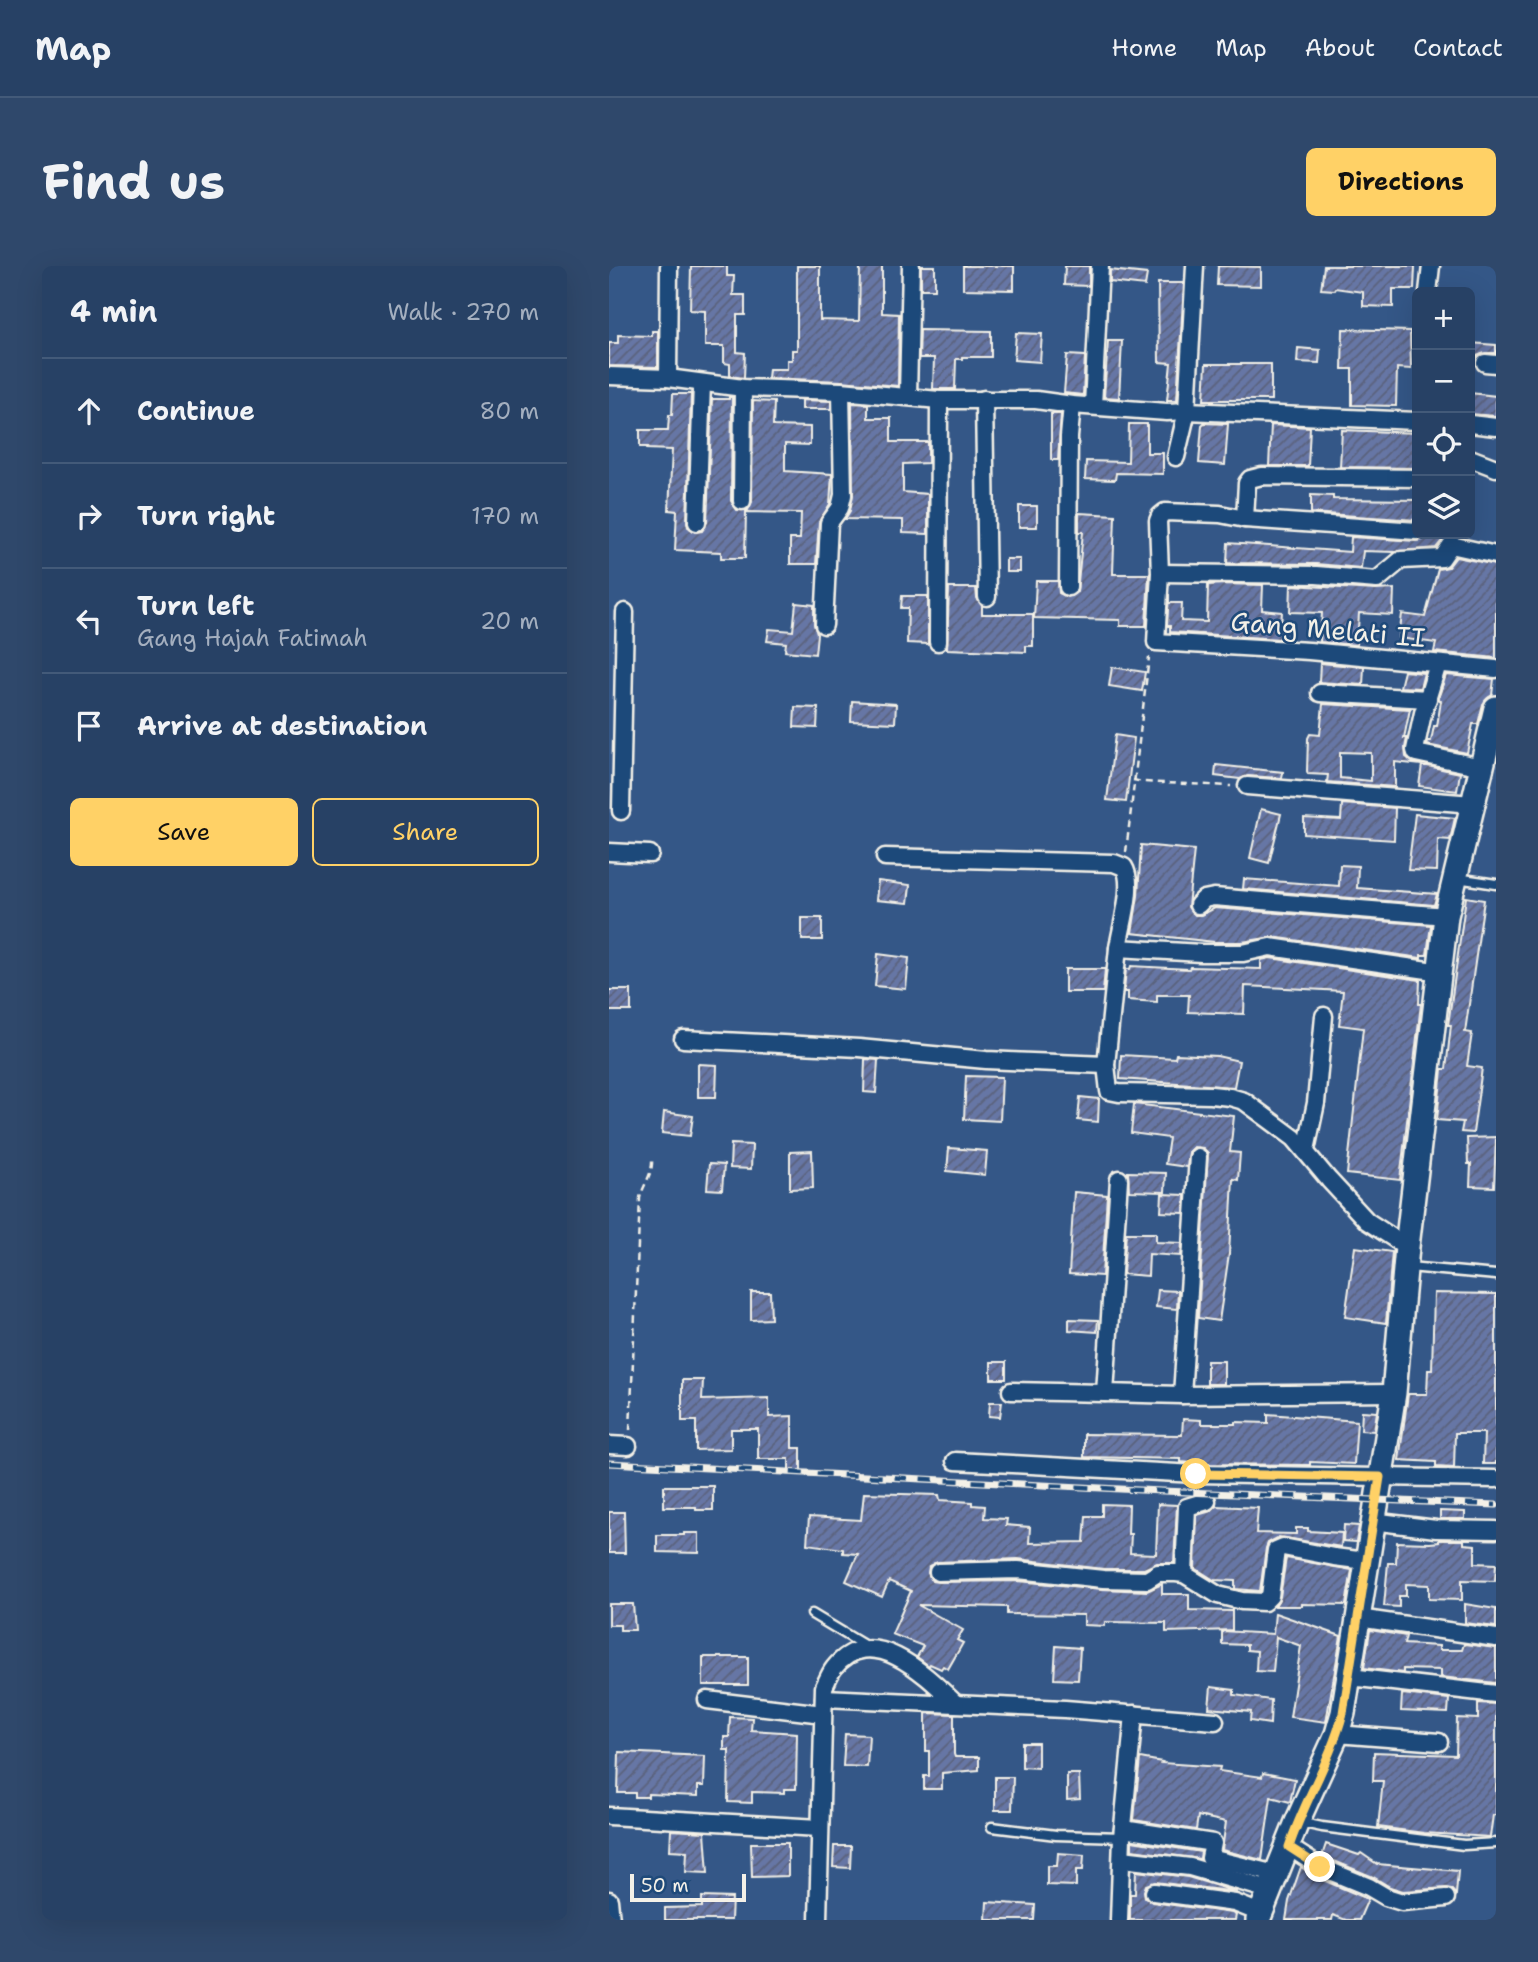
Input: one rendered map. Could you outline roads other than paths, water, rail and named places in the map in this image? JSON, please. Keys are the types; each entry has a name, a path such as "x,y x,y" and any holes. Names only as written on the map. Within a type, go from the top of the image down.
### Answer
{"street":[{"path":"668,378 669,266"},
{"path":"908,396 911,266"},
{"path":"1093,406 1100,266"},
{"path":"1176,457 1188,411 1195,266"},
{"path":"1429,287 1431,266"},
{"path":"609,376 668,378 743,388 841,391 939,400 1037,400 1167,412 1412,421"},
{"path":"697,522 702,384"},
{"path":"742,502 743,388"},
{"path":"824,625 829,523 840,508 843,495 841,391"},
{"path":"984,399 987,597"},
{"path":"938,642 939,400"},
{"path":"1068,587 1069,437 1072,405"},
{"path":"1475,425 1496,427"},
{"path":"1475,460 1496,468"},
{"path":"1245,519 1247,483 1256,477 1412,478"},
{"path":"1412,531 1245,519 1220,514 1165,512 1158,521 1160,573 1316,575 1377,580 1401,560 1444,557 1451,545 1496,555"},
{"name":"Gang Melati II","path":"1160,573 1156,642 1179,641 1309,651 1496,669"},
{"path":"621,811 616,718 625,612"},
{"path":"1438,664 1415,744 1416,753 1482,767"},
{"path":"1321,693 1428,699"},
{"path":"1154,1892 1235,1903 1259,1916 1297,1822 1338,1734 1350,1677 1394,1393 1446,916 1496,708"},
{"path":"1247,786 1473,804"},
{"path":"609,852 650,854"},
{"path":"885,857 1114,863 1124,867 1129,874 1129,886 1118,948 1106,1065 1109,1091 1230,1097 1258,1110 1306,1150 1329,1180 1367,1221 1407,1257"},
{"path":"1198,905 1204,899 1215,897 1446,916"},
{"path":"1118,948 1243,953 1270,947 1441,972"},
{"path":"1306,1150 1316,1103 1324,1016"},
{"path":"683,1040 859,1048 986,1060 1106,1065"},
{"path":"1182,1395 1198,1157"},
{"path":"1105,1393 1119,1179"},
{"path":"1011,1391 1182,1395 1394,1393"},
{"path":"609,1445 628,1446"},
{"path":"955,1461 1196,1474 1496,1479"},
{"path":"1184,1574 1187,1507 1206,1501"},
{"path":"1373,1521 1436,1529 1496,1530"},
{"path":"938,1572 1018,1570 1103,1579 1147,1580 1158,1573 1184,1574 1218,1595 1242,1601 1264,1602 1270,1596 1276,1550 1283,1547 1366,1561"},
{"path":"1358,1618 1496,1638"},
{"path":"818,1920 824,1687 834,1667 852,1653 870,1648 887,1651 927,1675 956,1704"},
{"path":"1350,1677 1496,1694"},
{"path":"707,1700 824,1706 956,1704 1215,1721"},
{"path":"1119,1920 1123,1833 1135,1714"},
{"path":"1338,1734 1439,1742"},
{"path":"609,1816 819,1828"},
{"path":"1123,1833 1213,1843 1209,1865"},
{"path":"1289,1847 1320,1867 1402,1902 1446,1898"},
{"path":"1122,1859 1190,1867 1209,1865 1272,1882"},
{"path":"609,1900 611,1920"}],"lane":[{"path":"1454,878 1496,884"},
{"path":"1407,1257 1496,1275"},
{"path":"812,1614 870,1648"},
{"path":"1297,1822 1453,1843 1496,1843"},
{"path":"992,1827 1056,1835 1123,1833"}],"railway":[{"path":"609,1463 1496,1505"}]}
